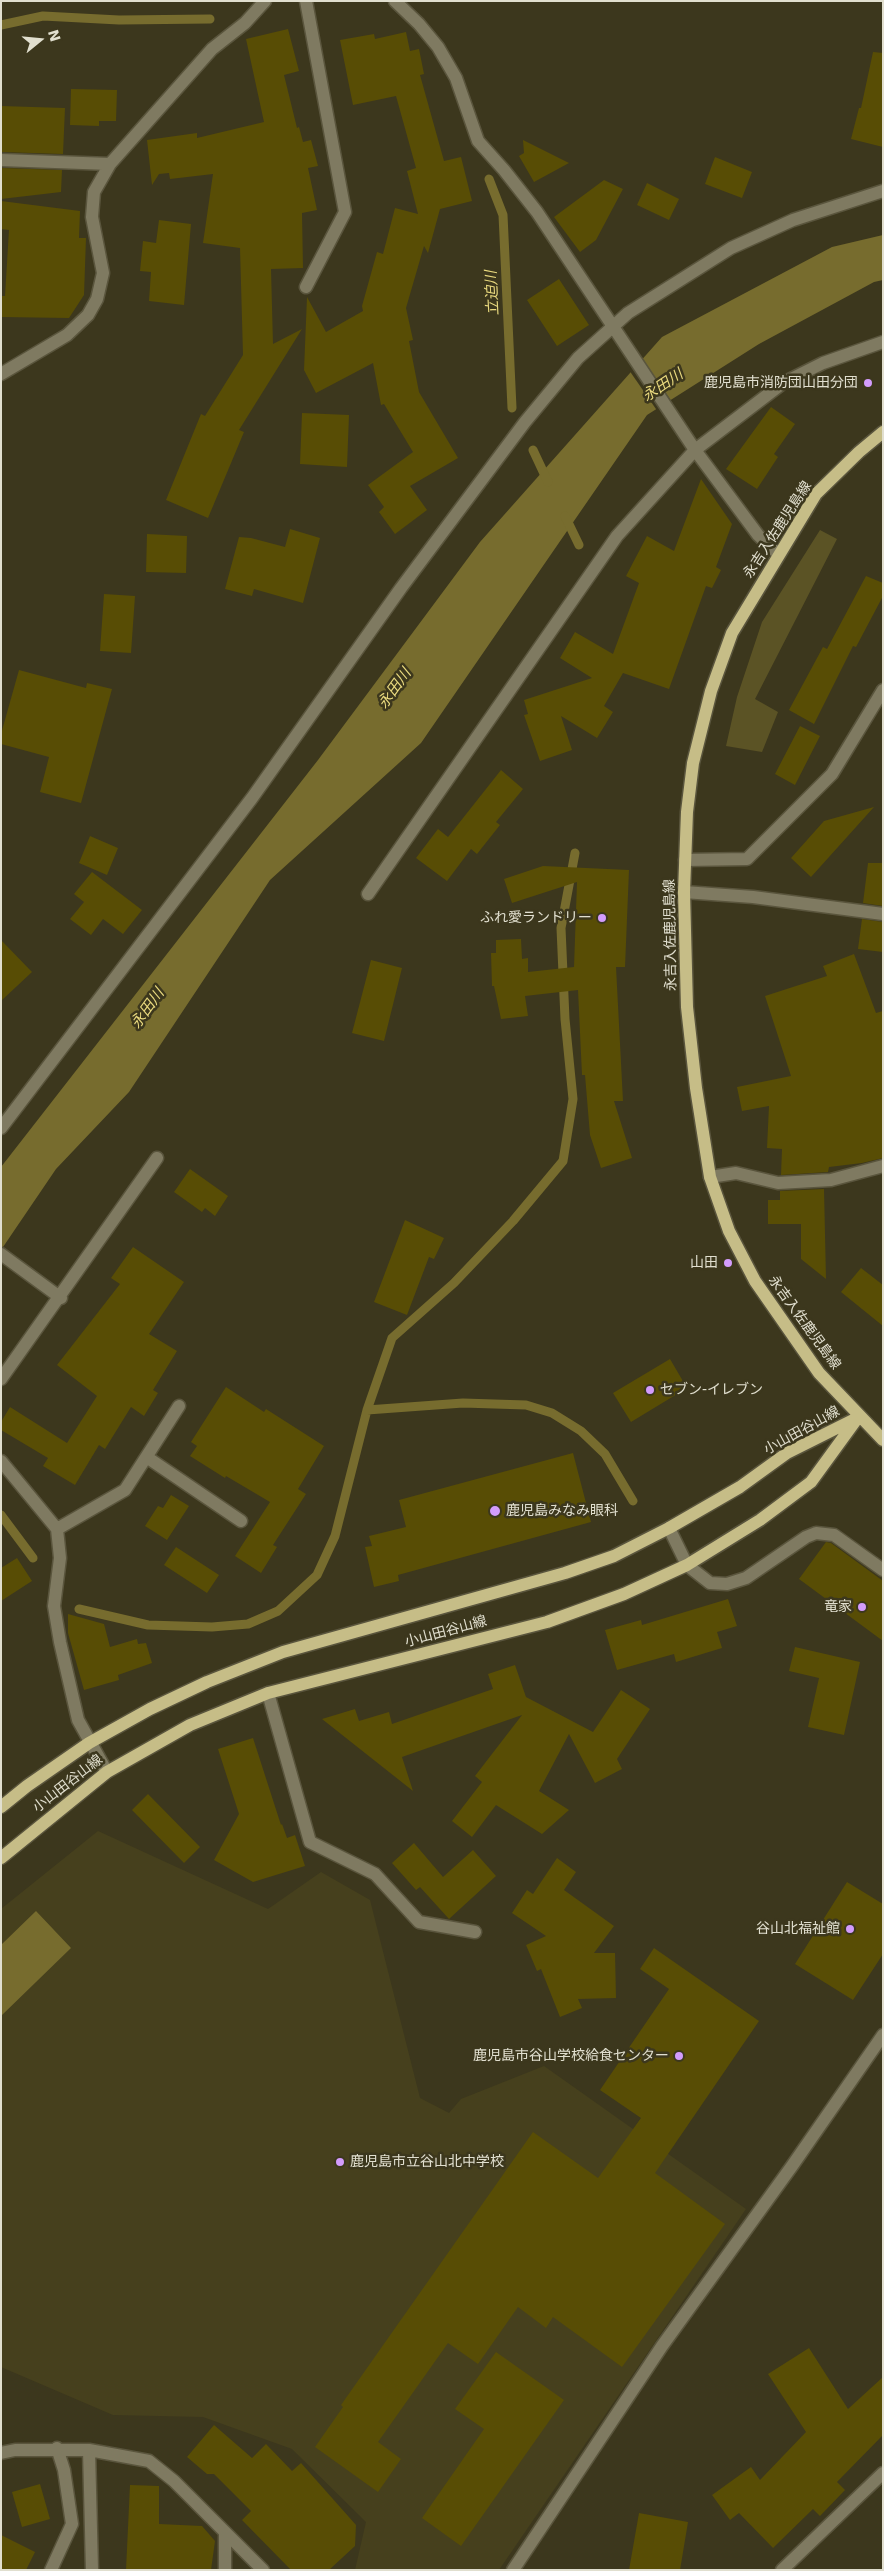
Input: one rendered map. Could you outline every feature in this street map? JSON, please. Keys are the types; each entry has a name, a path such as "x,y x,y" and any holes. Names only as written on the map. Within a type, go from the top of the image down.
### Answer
{"main road":[{"name":"永吉入佐鹿児島線","path":"883,432 859,452 816,494 778,554 732,634 711,691 693,763 687,812 684,892 687,1007 696,1088 710,1177 729,1231 755,1281 818,1373 883,1440"},
{"name":"小山田谷山線","path":"1,1807 27,1786 89,1743 150,1709 207,1682 283,1652 565,1573 614,1556 669,1528 740,1487 787,1453 859,1416"},
{"name":"小山田谷山線","path":"1,1858 106,1772 190,1725 268,1693 547,1622 624,1594 686,1565 760,1520 811,1482 859,1416"}],"street":[{"path":"1,374 67,336 88,314 98,299 103,273 92,217 94,192 110,164 212,49 245,22 265,1"},
{"path":"306,1 345,212 306,287"},
{"path":"395,1 419,24 438,47 456,78 478,140 537,212 695,450 758,535 778,554"},
{"path":"1,160 110,164"},
{"path":"1,1128 252,798 402,588 525,422 578,358 628,314 732,248 793,220 883,191"},
{"path":"368,894 617,536 695,450 783,383 823,363 883,342"},
{"path":"685,860 747,859 832,774 883,690"},
{"path":"684,892 753,897 883,914"},
{"path":"1,1379 61,1298 157,1158"},
{"path":"710,1177 736,1173 778,1183 831,1180 883,1166"},
{"path":"1,1254 61,1298"},
{"path":"57,1529 126,1490 148,1458 179,1406"},
{"path":"148,1458 241,1521"},
{"path":"1,1461 57,1529 60,1558 54,1606 55,1615 78,1720 106,1772"},
{"path":"669,1528 686,1565 710,1583 727,1584 746,1578 806,1537 816,1533 834,1535 883,1570"},
{"path":"268,1693 310,1842 375,1874 418,1922 475,1932"},
{"path":"513,2570 662,2346 792,2166 883,2035"},
{"path":"51,2570 72,2524 64,2470 57,2448"},
{"path":"1,2453 15,2450 57,2448 89,2450 149,2461 174,2481 264,2570"},
{"path":"89,2450 92,2570"},
{"path":"782,2570 883,2473"},
{"path":"225,2533 225,2570"}],"shaded area":[{"path":"820,530 837,539 755,699 778,712 762,752 726,746 737,697 762,622"},
{"name":"鹿児島市立谷山北中学校","path":"98,1831 268,1909 321,1872 370,1900 420,2098 449,2113 461,2099 544,2066 746,2209 499,2570 355,2570 366,2522 292,2449 203,2417 113,2415 1,2367 1,1909"}],"water":[{"name":"永田川","path":"883,235 883,280 874,282 759,344 647,415 421,743 270,880 129,1092 56,1169 1,1250 1,1167 318,760 480,542 662,337 832,247"},
{"path":"36,1911 71,1948 1,2016 1,1945"}],"pier":[{"path":"641,357 672,402 658,412 629,370"}],"building":[{"path":"288,29 299,71 284,75 297,128 299,127 303,142 311,140 318,166 308,168 317,210 302,213 303,268 271,269 273,344 302,329 239,430 244,432 208,518 166,500 201,414 205,416 243,355 240,248 203,243 213,174 170,179 169,173 159,174 152,185 147,140 197,133 197,138 264,122 246,39"},
{"path":"406,32 410,51 419,49 424,74 420,75 444,161 461,157 472,201 440,209 428,253 424,246 406,308 413,340 409,341 419,392 458,458 410,486 427,510 395,534 379,512 384,507 368,485 413,452 384,404 381,405 373,363 316,393 304,370 307,297 326,332 363,311 362,306 377,252 383,254 395,208 418,214 407,171 416,168 396,96 353,105 340,40 374,34 375,39"},
{"path":"873,52 883,53 883,147 851,139 859,108 861,108"},
{"path":"71,89 117,90 116,121 99,121 99,126 70,125"},
{"path":"1,106 65,108 63,154 2,152"},
{"path":"523,140 569,163 534,182 519,156 524,153"},
{"path":"715,157 752,172 742,198 705,184"},
{"path":"1,168 62,170 61,192 1,199"},
{"path":"604,180 623,189 596,240 580,252 554,217"},
{"path":"647,183 679,199 669,220 637,205"},
{"path":"1,201 80,211 79,238 86,238 84,295 69,318 1,317 1,296 5,296 9,230 1,229"},
{"path":"159,220 191,224 184,305 149,301 151,272 140,271 143,241 156,243"},
{"path":"559,279 589,325 557,346 527,300"},
{"path":"771,407 795,424 774,454 778,457 757,489 726,469"},
{"path":"302,413 349,415 347,467 300,464"},
{"path":"701,479 732,524 716,567 721,570 712,588 706,586 669,689 623,673 604,706 613,712 597,738 561,716 572,750 540,761 524,715 528,714 524,700 592,678 560,658 575,632 613,654 639,583 626,576 647,536 674,551"},
{"path":"290,529 320,538 303,603 254,589 252,596 225,589 239,537 251,538 285,547"},
{"path":"147,534 187,536 186,573 146,572"},
{"path":"866,576 883,583 883,596 856,647 853,646 814,724 789,710 823,647 827,649"},
{"path":"104,594 135,596 131,653 100,651"},
{"path":"19,670 86,688 87,683 112,689 81,803 40,792 49,757 1,744 1,734"},
{"path":"800,726 820,736 795,785 775,774"},
{"path":"501,770 523,789 496,822 500,825 477,854 471,849 447,881 416,858 438,829 448,837"},
{"path":"874,807 811,877 791,858 824,821"},
{"path":"90,836 118,848 107,875 79,863"},
{"path":"868,863 883,863 883,906 863,903"},
{"path":"543,866 629,870 625,967 616,967 623,1101 614,1101 632,1158 601,1168 590,1135 585,1075 582,1075 578,990 525,996 528,1016 501,1019 494,986 492,986 491,953 496,953 496,940 521,939 522,959 528,958 528,972 574,967 577,882 512,903 504,879"},
{"path":"92,872 142,910 123,934 103,919 91,935 70,919 84,902 74,894"},
{"path":"862,919 883,922 883,952 858,949"},
{"path":"1,940 32,972 1,1001"},
{"path":"854,954 876,1013 883,1011 883,1158 829,1167 828,1172 781,1175 782,1149 767,1148 769,1106 742,1111 737,1087 791,1076 765,996 827,976 823,966"},
{"path":"371,960 402,968 384,1041 352,1033"},
{"path":"190,1169 228,1196 215,1216 205,1208 202,1212 174,1192"},
{"path":"824,1189 826,1279 801,1259 801,1224 768,1224 768,1200 780,1200 780,1191"},
{"path":"405,1220 444,1238 434,1259 429,1257 407,1315 374,1302"},
{"path":"133,1247 184,1282 149,1334 177,1351 153,1390 158,1393 144,1416 131,1407 105,1449 99,1445 75,1485 43,1466 48,1458 1,1430 1,1422 10,1407 67,1443 97,1396 57,1365 120,1284 111,1278"},
{"path":"861,1268 883,1285 883,1326 841,1292"},
{"name":"セブン-イレブン","path":"670,1359 687,1388 631,1422 613,1393"},
{"path":"226,1387 264,1412 266,1409 324,1446 298,1489 306,1494 273,1545 277,1547 261,1573 235,1556 270,1502 226,1476 225,1478 190,1456 197,1446 191,1442"},
{"name":"鹿児島みなみ眼科","path":"573,1453 591,1522 398,1575 399,1581 374,1587 365,1547 372,1546 369,1536 406,1527 399,1500"},
{"path":"171,1495 189,1506 167,1540 145,1526 158,1506 163,1508"},
{"path":"826,1542 831,1543 883,1581 883,1641 799,1579"},
{"path":"176,1547 219,1575 207,1593 164,1565"},
{"path":"17,1558 32,1581 1,1601 1,1568"},
{"path":"728,1599 737,1626 717,1632 722,1648 676,1662 674,1654 617,1670 605,1630 641,1620 642,1625"},
{"path":"68,1614 104,1624 110,1647 137,1639 138,1644 146,1643 152,1663 118,1675 119,1680 84,1690 68,1633"},
{"path":"795,1647 860,1662 844,1735 808,1727 819,1678 789,1671"},
{"path":"515,1665 526,1697 593,1732 621,1690 650,1709 617,1759 622,1769 595,1783 569,1734 539,1791 569,1810 542,1834 496,1805 472,1837 452,1821 482,1782 475,1776 522,1715 402,1757 413,1791 322,1719 355,1709 359,1721 389,1712 392,1724 493,1689 488,1674"},
{"path":"253,1738 281,1825 287,1838 295,1835 305,1866 253,1882 214,1860 239,1814 218,1749"},
{"path":"148,1794 200,1847 184,1863 132,1810"},
{"path":"414,1843 443,1877 473,1850 496,1876 449,1919 420,1887 416,1890 392,1863"},
{"path":"557,1858 576,1872 564,1890 614,1926 594,1953 615,1953 616,1998 578,1999 582,2008 560,2017 541,1969 537,1971 526,1945 546,1936 512,1913 527,1890 533,1894"},
{"name":"谷山北福祉館","path":"847,1882 883,1904 883,1954 853,2000 795,1964"},
{"path":"654,1948 759,2021 655,2173 725,2224 622,2367 553,2317 546,2328 518,2307 478,2364 448,2343 378,2442 401,2459 378,2492 315,2447 343,2407 341,2405 533,2132 598,2178 641,2118 600,2090 669,1989 640,1969"},
{"path":"809,2348 848,2409 883,2377 883,2435 837,2482 845,2490 820,2516 813,2509 773,2548 739,2513 730,2520 712,2495 751,2467 760,2480 806,2432 768,2374"},
{"path":"496,2352 564,2400 461,2546 422,2518 484,2429 455,2409"},
{"path":"214,2425 252,2458 266,2444 292,2471 301,2463 356,2525 355,2546 329,2570 291,2570 242,2520 251,2511 214,2474 207,2474 187,2457"},
{"path":"40,2484 50,2519 22,2527 12,2492"},
{"path":"130,2485 159,2486 159,2524 202,2526 215,2541 211,2570 126,2570"},
{"path":"639,2513 688,2522 680,2570 629,2570"},
{"path":"1,2535 35,2552 26,2570 1,2570"}],"waterway":[{"name":"立迫川","path":"1,25 43,16 119,20 210,19"},
{"name":"立迫川","path":"489,179 503,215 512,408"},
{"name":"立迫川","path":"533,450 548,482"},
{"path":"565,516 579,545"},
{"path":"79,1609 148,1625 212,1627 248,1624 278,1611 317,1575 335,1536 367,1410 392,1338 454,1283 513,1221 563,1161 573,1099 565,1019 561,928 575,853"},
{"path":"367,1410 463,1403 526,1405 552,1413 581,1431 605,1454 633,1501"},
{"path":"1,1515 33,1558"}],"place":[{"name":"鹿児島市消防団山田分団","path":"868,383"},
{"name":"ふれ愛ランドリー","path":"602,918"},
{"name":"山田","path":"728,1263"},
{"name":"セブン-イレブン","path":"650,1390"},
{"name":"鹿児島みなみ眼科","path":"495,1511"},
{"name":"竜家","path":"862,1607"},
{"name":"谷山北福祉館","path":"850,1929"},
{"name":"鹿児島市谷山学校給食センター","path":"679,2056"},
{"name":"鹿児島市立谷山北中学校","path":"340,2162"}]}
